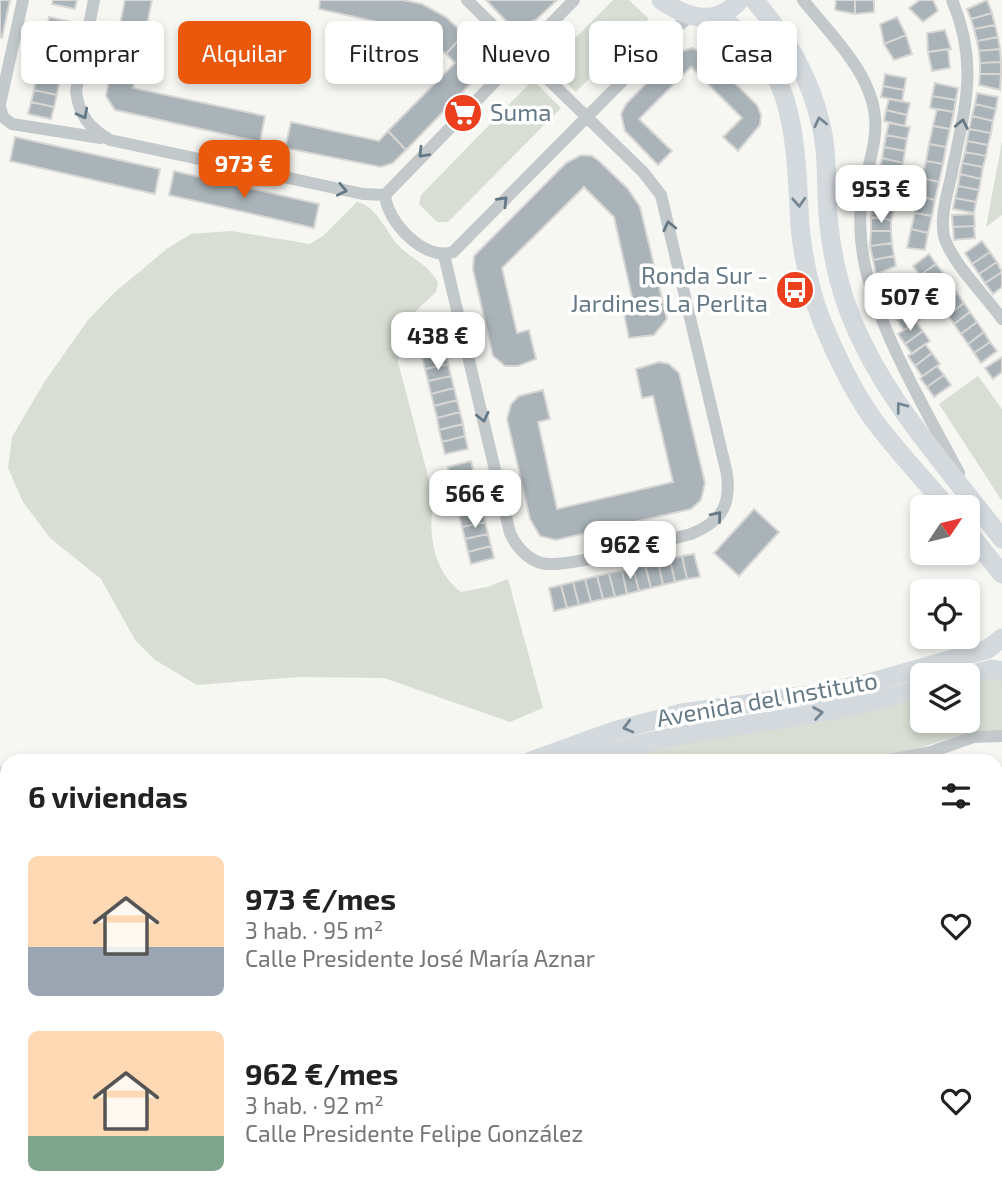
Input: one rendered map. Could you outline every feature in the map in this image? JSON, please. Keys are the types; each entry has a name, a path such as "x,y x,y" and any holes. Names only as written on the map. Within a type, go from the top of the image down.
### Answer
{"main road":[{"path":"662,0 689,17 716,17 730,10 740,0"},
{"path":"754,0 786,38 803,69 814,101 825,152 829,226 852,318 883,382 969,495"},
{"path":"716,17 746,36 770,66 788,108 796,138 800,229 807,267 820,316 840,362 877,425 937,495"},
{"path":"980,509 1002,538"},
{"path":"980,547 1002,574"},
{"name":"Avenida del Instituto","path":"550,754 614,731 682,713 823,693 869,683 988,649 1002,638"},
{"path":"980,672 992,669 1002,671"},
{"name":"Avenida del Instituto","path":"603,754 673,736 830,711 910,691"}],"street":[{"path":"23,0 0,106 3,117 12,124 110,140 363,194 385,195 492,84"},
{"path":"94,0 76,91 84,120 95,132 110,140"},
{"path":"467,0 489,21"},
{"path":"553,21 574,0"},
{"path":"803,0 867,87 875,116 874,142 861,205 861,241 866,270 876,302 902,360 971,495"},
{"path":"952,0 967,43 968,87 945,204 944,236 951,250 998,303 1002,319"},
{"path":"385,195 386,206 408,234 424,248 444,255 453,252 689,17"},
{"path":"444,255 509,533 516,546 540,563 569,563 691,534 705,529 717,519 729,492 727,474 661,195 643,172 553,84"},
{"path":"925,754 974,737 1002,736"}],"shaded area":[{"path":"613,0 629,0 649,19 647,21 592,21"},
{"path":"589,24 589,79 576,92 568,84 575,84 575,39"},
{"path":"529,84 537,84 561,108 448,222 437,222 419,204 421,195"},
{"path":"1002,142 1002,215 986,227"},
{"path":"357,202 376,214 398,245 438,282 436,292 399,327 398,362 434,499 431,524 438,562 461,592 487,587 508,579 543,708 510,722 384,678 299,677 197,685 155,660 135,640 101,579 50,538 23,502 8,468 12,437 45,381 88,320 115,292 168,248 191,234 231,231 310,244 323,236"},
{"path":"978,376 1002,409 1002,501 939,404"},
{"path":"980,677 1002,679 1002,730 980,731"},
{"path":"910,697 910,733 968,733 893,754 635,754"}],"building":[{"path":"0,0 10,0 2,38 0,37"},
{"path":"53,0 77,0 75,9 52,4"},
{"path":"125,0 152,0 148,21 121,21"},
{"path":"320,0 403,0 422,4 446,17 457,27 457,42 446,54 443,52 443,21 373,21 319,9"},
{"path":"486,0 557,0 536,20 506,21"},
{"path":"836,0 855,0 855,14 835,10"},
{"path":"855,0 874,0 874,12 855,14"},
{"path":"920,0 933,0 938,11 923,22 909,8"},
{"path":"987,0 992,13 971,19 967,9"},
{"path":"992,13 995,25 974,29 971,19"},
{"path":"49,17 67,21 48,21"},
{"path":"897,17 906,35 884,44 880,24"},
{"path":"995,25 998,37 977,41 974,29"},
{"path":"945,30 951,49 928,52 927,33"},
{"path":"906,35 912,54 894,60 884,44"},
{"path":"998,37 1000,49 979,51 977,41"},
{"path":"457,42 457,84 470,84 406,150 388,131 434,84 443,84 443,75 455,63 446,54"},
{"path":"692,48 697,50 697,73 691,67 683,75 683,51"},
{"path":"948,49 950,68 932,71 928,52"},
{"path":"1000,49 1001,62 980,63 979,51"},
{"path":"1001,62 1001,74 980,74 980,63"},
{"path":"885,74 906,78 904,90 883,86"},
{"path":"980,74 1001,74 1000,90 979,85"},
{"path":"935,83 958,88 956,100 932,96"},
{"path":"35,84 59,84 57,95 34,90"},
{"path":"108,84 134,84 133,88 265,116 260,142 115,110 106,96"},
{"path":"646,84 674,84 639,119 672,151 658,165 625,131 621,114 626,104"},
{"path":"708,84 736,84 757,105 761,115 760,125 738,151 723,137 742,118"},
{"path":"883,86 904,90 902,101 881,97"},
{"path":"34,90 57,95 54,107 31,102"},
{"path":"977,93 998,97 996,109 975,104"},
{"path":"932,96 956,100 954,112 930,108"},
{"path":"889,99 910,103 907,115 886,110"},
{"path":"31,102 54,107 51,119 28,114"},
{"path":"975,104 996,109 993,121 972,116"},
{"path":"937,109 954,112 950,129 933,126"},
{"path":"886,110 907,115 905,126 884,121"},
{"path":"972,116 993,121 991,133 969,129"},
{"path":"291,122 379,141 388,131 406,150 393,163 381,167 285,148"},
{"path":"889,123 910,127 907,139 886,135"},
{"path":"933,126 950,129 946,147 929,144"},
{"path":"969,129 991,133 988,145 967,141"},
{"path":"886,135 907,139 905,151 884,147"},
{"path":"15,137 160,169 155,194 10,161"},
{"path":"967,141 988,145 986,156 965,152"},
{"path":"929,144 946,147 943,164 926,161"},
{"path":"884,147 905,151 903,163 882,158"},
{"path":"965,152 986,156 983,167 962,163"},
{"path":"581,155 592,156 599,161 628,189 640,207 667,319 654,335 629,338 623,309 634,306 614,217 584,187 502,268 517,333 529,330 536,359 518,366 505,366 493,356 473,270 474,256 566,163"},
{"path":"882,158 903,163 900,174 880,170"},
{"path":"926,161 943,164 939,182 922,178"},
{"path":"962,163 983,167 981,179 960,174"},
{"path":"880,170 900,174 898,186 877,182"},
{"path":"174,171 319,204 314,228 169,195"},
{"path":"960,174 981,179 979,190 958,186"},
{"path":"922,178 939,182 935,200 918,196"},
{"path":"877,182 898,186 896,198 875,194"},
{"path":"958,186 979,190 976,202 955,198"},
{"path":"875,194 896,198 894,209 873,205"},
{"path":"918,196 935,200 932,216 915,213"},
{"path":"955,198 976,202 974,213 953,209"},
{"path":"873,205 894,209 891,220 871,217"},
{"path":"915,213 932,216 928,233 911,229"},
{"path":"974,214 975,226 953,227 952,215"},
{"path":"871,217 891,220 891,231 871,231"},
{"path":"974,226 975,238 954,240 953,227"},
{"path":"911,229 928,233 925,250 907,248"},
{"path":"871,231 891,231 892,243 870,246"},
{"path":"982,241 990,252 972,264 965,253"},
{"path":"892,243 894,256 873,260 870,246"},
{"path":"990,252 997,262 979,274 972,264"},
{"path":"929,254 936,264 920,275 913,266"},
{"path":"894,256 896,266 876,274 873,260"},
{"path":"997,262 1002,272 985,283 979,274"},
{"path":"936,264 944,274 927,285 920,275"},
{"path":"1002,272 1002,287 993,294 985,283"},
{"path":"944,274 950,283 934,295 927,285"},
{"path":"897,277 904,286 887,298 880,289"},
{"path":"950,283 957,293 941,305 934,295"},
{"path":"904,286 911,296 894,308 887,298"},
{"path":"957,293 964,303 948,315 941,305"},
{"path":"907,299 914,309 897,320 890,311"},
{"path":"964,303 970,312 954,324 948,315"},
{"path":"914,309 920,319 904,330 897,320"},
{"path":"970,312 977,322 961,334 954,324"},
{"path":"916,322 923,331 905,344 898,334"},
{"path":"977,322 984,332 968,344 961,334"},
{"path":"440,327 443,340 420,345 417,333"},
{"path":"923,331 930,341 912,354 905,344"},
{"path":"984,332 990,342 974,353 968,344"},
{"path":"443,340 446,352 422,357 420,345"},
{"path":"990,342 997,351 981,363 974,353"},
{"path":"925,344 932,353 915,366 908,356"},
{"path":"446,352 448,364 425,369 422,357"},
{"path":"932,353 940,364 922,376 915,366"},
{"path":"1002,357 1002,372 993,379 985,368"},
{"path":"659,362 669,364 679,373 705,483 701,500 691,509 556,540 540,536 530,519 507,419 511,404 519,396 543,390 550,419 538,422 557,509 673,482 653,396 642,398 636,369"},
{"path":"448,364 451,376 428,381 425,369"},
{"path":"937,366 944,375 927,387 920,378"},
{"path":"944,375 951,385 934,397 927,387"},
{"path":"451,376 454,388 431,394 428,381"},
{"path":"454,388 457,400 434,406 431,394"},
{"path":"457,400 460,412 437,418 434,406"},
{"path":"460,412 463,424 439,430 437,418"},
{"path":"463,424 465,436 442,442 439,430"},
{"path":"465,436 468,449 445,454 442,442"},
{"path":"471,461 474,474 451,479 448,467"},
{"path":"474,474 477,486 454,491 451,479"},
{"path":"477,486 480,498 456,503 454,491"},
{"path":"480,498 482,510 459,515 456,503"},
{"path":"754,509 779,532 739,576 714,553"},
{"path":"482,510 485,522 462,527 459,515"},
{"path":"485,522 488,534 465,539 462,527"},
{"path":"488,534 491,546 468,552 465,539"},
{"path":"491,546 494,558 471,564 468,552"},
{"path":"694,554 700,577 687,579 682,556"},
{"path":"682,556 687,579 675,582 670,559"},
{"path":"670,559 675,582 663,585 658,562"},
{"path":"658,562 663,585 651,588 645,565"},
{"path":"645,565 651,588 639,591 633,568"},
{"path":"633,568 639,591 627,594 622,571"},
{"path":"622,571 627,594 615,597 609,573"},
{"path":"609,573 615,597 603,599 597,576"},
{"path":"597,576 603,599 591,602 585,579"},
{"path":"585,579 591,602 579,605 573,582"},
{"path":"573,582 579,605 567,608 561,585"},
{"path":"561,585 567,608 554,611 549,588"}],"place":[{"name":"Suma","path":"463,113"},
{"name":"Ronda Sur - Jardines La Perlita","path":"795,290"}]}
